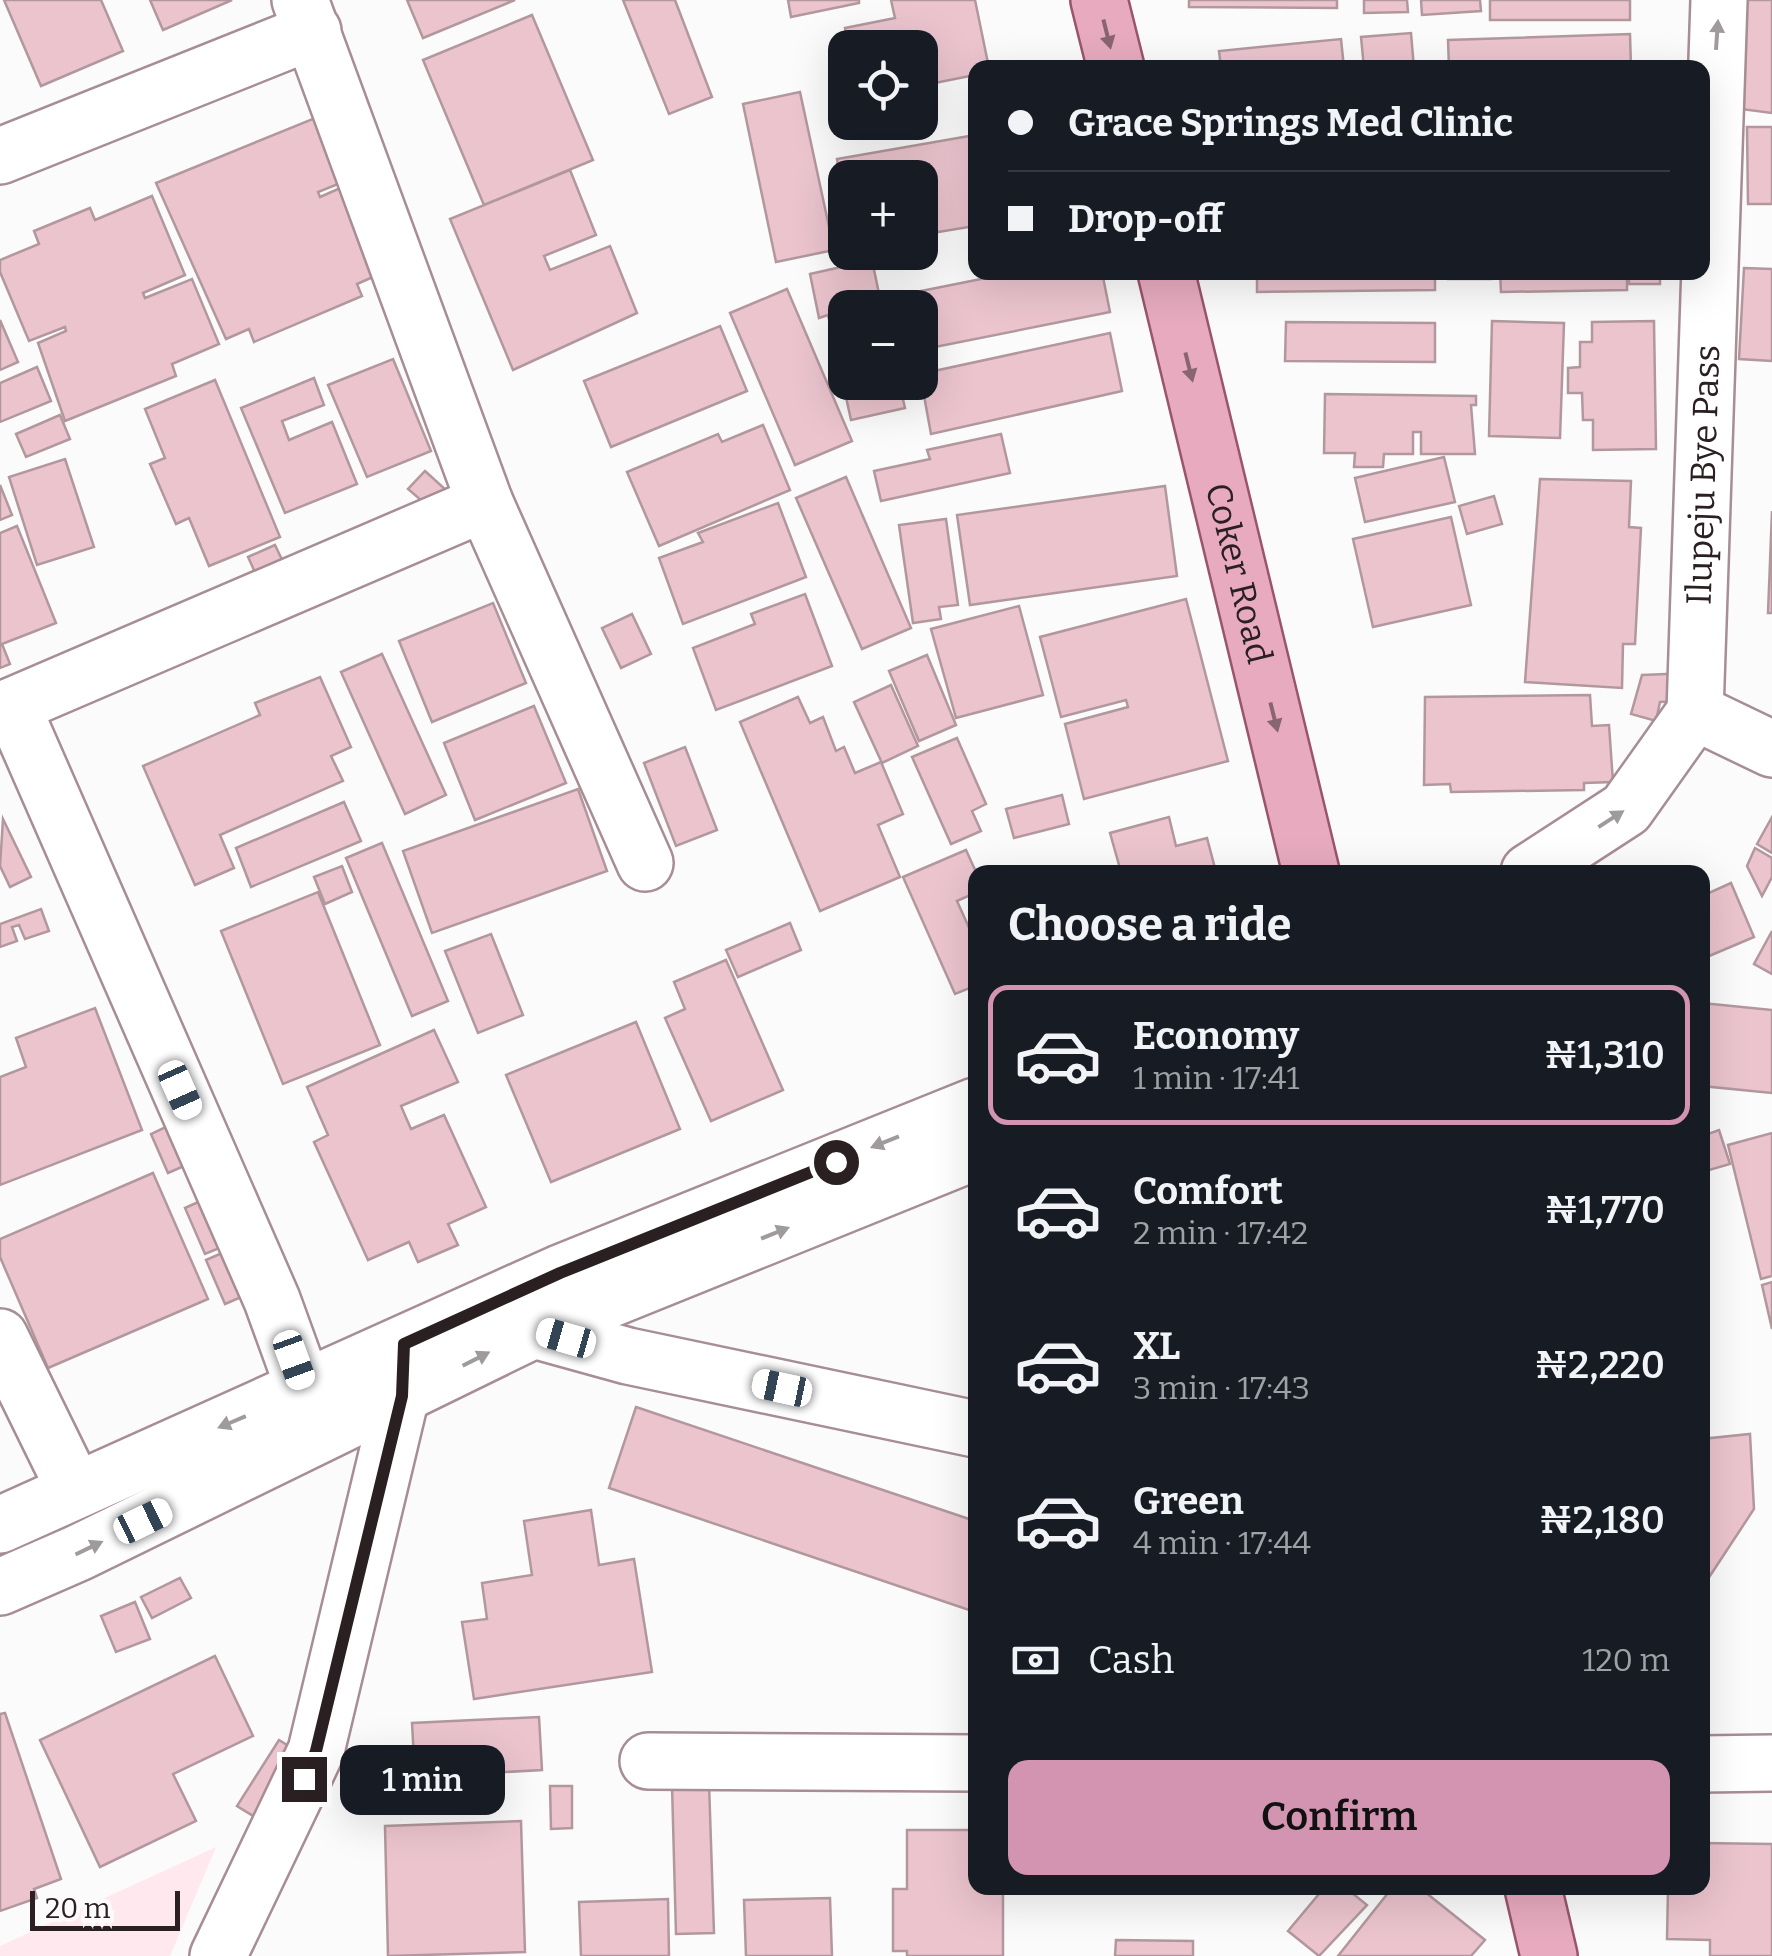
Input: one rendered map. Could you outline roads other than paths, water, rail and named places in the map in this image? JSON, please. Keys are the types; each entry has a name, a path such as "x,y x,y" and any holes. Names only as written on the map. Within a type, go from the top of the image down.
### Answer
{"main road":[{"path":"1099,0 1114,60"},
{"name":"Coker Road","path":"1168,280 1309,865"},
{"path":"1535,1895 1549,1956"}],"street":[{"name":"Ilupeju Bye Pass","path":"1695,712 1720,0"},
{"path":"0,156 306,15 485,504 645,862"},
{"path":"305,1391 272,1300 6,708 485,504"},
{"path":"1540,865 1626,810 1695,712 1772,749"},
{"path":"0,1587 403,1370 560,1273 968,1109"},
{"path":"0,1525 305,1391 403,1370 534,1330 968,1155"},
{"path":"534,1330 628,1356 968,1428"},
{"path":"0,1337 18,1420 74,1490"},
{"path":"218,1956 316,1751 403,1370"},
{"path":"648,1761 968,1763"},
{"path":"1710,1764 1772,1763"}]}
